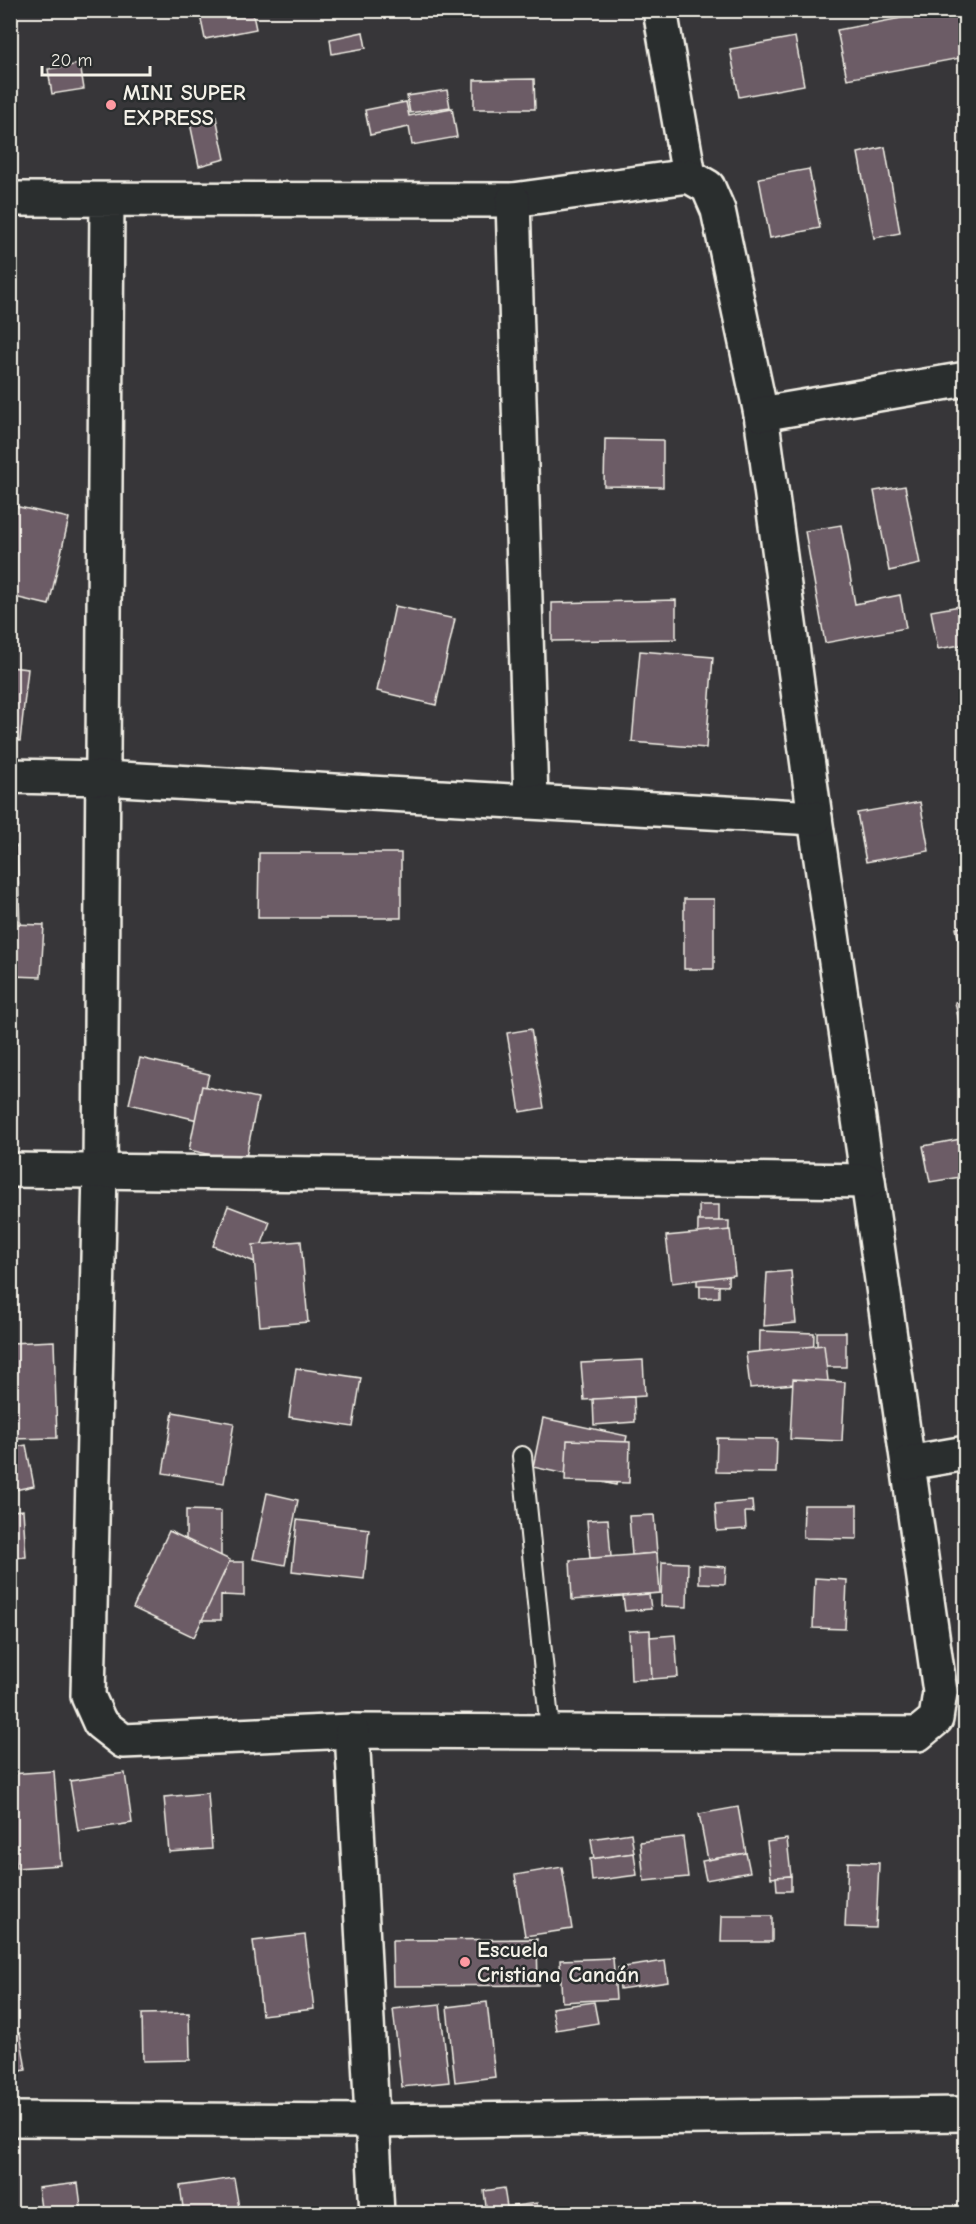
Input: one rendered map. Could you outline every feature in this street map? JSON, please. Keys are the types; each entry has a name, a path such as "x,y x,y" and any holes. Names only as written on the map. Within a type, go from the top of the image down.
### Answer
{"street":[{"path":"660,10 689,176"},
{"path":"10,200 107,200 513,200 689,176 708,187 718,210 761,414 815,818 940,1692 936,1719 918,1734 550,1730 352,1731 123,1742 100,1723 88,1696 100,1171 107,200"},
{"path":"513,200 531,801"},
{"path":"761,414 966,379"},
{"path":"10,776 103,778 815,818"},
{"path":"10,1170 868,1181"},
{"path":"908,1463 966,1453"},
{"path":"352,1731 377,2214"},
{"path":"10,2119 372,2121 966,2114"}],"lane":[{"path":"522,1456 550,1730"}],"building":[{"path":"199,10 252,10 256,29 205,39"},
{"path":"944,10 966,10 966,57 847,79 837,30"},
{"path":"363,32 366,48 332,54 330,39"},
{"path":"795,37 804,85 739,97 730,49"},
{"path":"80,64 84,89 52,94 48,69"},
{"path":"534,79 535,109 474,109 474,80"},
{"path":"447,90 450,107 410,113 407,96"},
{"path":"406,102 409,116 452,108 457,137 412,145 409,127 370,135 365,110"},
{"path":"216,117 225,159 199,166 190,123"},
{"path":"885,147 900,233 874,238 858,153"},
{"path":"809,169 820,228 770,238 759,178"},
{"path":"605,439 663,440 663,487 604,486"},
{"path":"905,486 920,564 889,571 874,491"},
{"path":"10,505 69,518 49,605 10,596"},
{"path":"841,525 855,604 900,595 906,628 825,643 805,531"},
{"path":"676,600 676,639 552,641 552,603"},
{"path":"966,605 966,644 938,649 931,611"},
{"path":"395,606 455,619 436,705 377,691"},
{"path":"640,651 713,657 706,748 632,742"},
{"path":"10,667 28,669 20,741 10,740"},
{"path":"920,802 929,851 866,862 857,813"},
{"path":"10,846 17,846 20,924 10,925"},
{"path":"259,853 401,853 401,918 258,918"},
{"path":"684,899 714,899 714,969 684,969"},
{"path":"10,924 44,925 41,977 10,976"},
{"path":"966,926 966,960 963,960 956,928"},
{"path":"966,1000 966,1042 963,1042 955,1002"},
{"path":"531,1029 544,1108 520,1112 507,1033"},
{"path":"140,1058 209,1074 198,1120 129,1104"},
{"path":"202,1086 258,1098 245,1162 189,1150"},
{"path":"966,1138 966,1176 930,1182 923,1146"},
{"path":"699,1205 719,1205 719,1297 700,1298"},
{"path":"228,1206 270,1222 255,1262 213,1246"},
{"path":"698,1221 729,1221 728,1286 697,1285"},
{"path":"730,1230 735,1275 672,1283 666,1236"},
{"path":"301,1241 308,1322 260,1326 253,1245"},
{"path":"791,1271 796,1323 764,1326 767,1273"},
{"path":"760,1331 814,1333 813,1368 759,1367"},
{"path":"817,1332 846,1332 846,1367 817,1367"},
{"path":"54,1341 57,1438 10,1439 10,1343"},
{"path":"824,1345 828,1381 750,1388 746,1353"},
{"path":"643,1360 645,1396 584,1400 581,1363"},
{"path":"296,1368 361,1378 353,1427 289,1417"},
{"path":"793,1379 845,1382 842,1441 790,1439"},
{"path":"634,1397 635,1422 594,1425 593,1399"},
{"path":"173,1412 234,1423 224,1483 163,1473"},
{"path":"543,1418 627,1436 616,1485 533,1467"},
{"path":"717,1438 777,1439 776,1473 716,1472"},
{"path":"567,1440 630,1442 629,1483 565,1481"},
{"path":"26,1445 34,1486 10,1491 10,1448"},
{"path":"267,1493 298,1500 285,1565 253,1559"},
{"path":"752,1501 753,1512 745,1512 746,1529 717,1531 715,1504"},
{"path":"804,1505 857,1505 857,1539 803,1538"},
{"path":"23,1510 26,1557 10,1558 10,1511"},
{"path":"186,1510 221,1511 221,1562 244,1562 244,1596 221,1595 221,1620 184,1620 185,1597 167,1597 167,1558 186,1558"},
{"path":"654,1515 657,1553 632,1555 629,1516"},
{"path":"608,1519 611,1557 590,1558 587,1520"},
{"path":"297,1520 369,1529 364,1579 292,1571"},
{"path":"169,1531 230,1560 194,1637 133,1608"},
{"path":"657,1553 660,1593 572,1600 570,1560"},
{"path":"662,1562 688,1563 687,1607 661,1606"},
{"path":"699,1565 726,1567 725,1584 699,1583"},
{"path":"815,1578 847,1580 845,1629 813,1628"},
{"path":"649,1594 651,1609 625,1611 623,1596"},
{"path":"650,1630 652,1679 631,1680 629,1631"},
{"path":"675,1635 678,1677 652,1679 650,1637"},
{"path":"54,1771 61,1865 16,1868 10,1774"},
{"path":"125,1773 132,1823 78,1831 70,1781"},
{"path":"208,1793 212,1849 169,1852 164,1797"},
{"path":"738,1807 746,1853 708,1860 699,1814"},
{"path":"631,1833 634,1853 594,1859 591,1839"},
{"path":"683,1837 688,1877 644,1881 640,1842"},
{"path":"787,1839 791,1876 771,1878 767,1842"},
{"path":"634,1853 637,1875 592,1881 590,1859"},
{"path":"746,1853 750,1872 706,1880 702,1861"},
{"path":"848,1862 879,1863 876,1928 845,1927"},
{"path":"562,1867 572,1929 525,1936 515,1875"},
{"path":"791,1876 791,1891 777,1891 776,1877"},
{"path":"722,1916 772,1916 772,1942 721,1942"},
{"path":"305,1935 314,2009 262,2015 253,1941"},
{"name":"Escuela Cristiana Canaán","path":"537,1939 538,1985 393,1986 392,1940"},
{"path":"613,1958 616,1999 562,2002 560,1960"},
{"path":"665,1961 668,1982 620,1989 618,1968"},
{"path":"487,2002 495,2077 455,2082 447,2007"},
{"path":"594,2002 598,2023 556,2030 552,2008"},
{"path":"440,2004 449,2082 402,2087 393,2009"},
{"path":"189,2013 190,2060 143,2061 142,2014"},
{"path":"20,2033 26,2070 10,2073 10,2034"},
{"path":"234,2178 240,2214 184,2214 180,2186"},
{"path":"78,2183 82,2214 42,2214 38,2188"},
{"path":"504,2188 507,2207 537,2203 539,2214 487,2214 484,2191"}],"place":[{"name":"MINI SUPER EXPRESS","path":"111,105"},
{"name":"Escuela Cristiana Canaán","path":"465,1962"}]}
